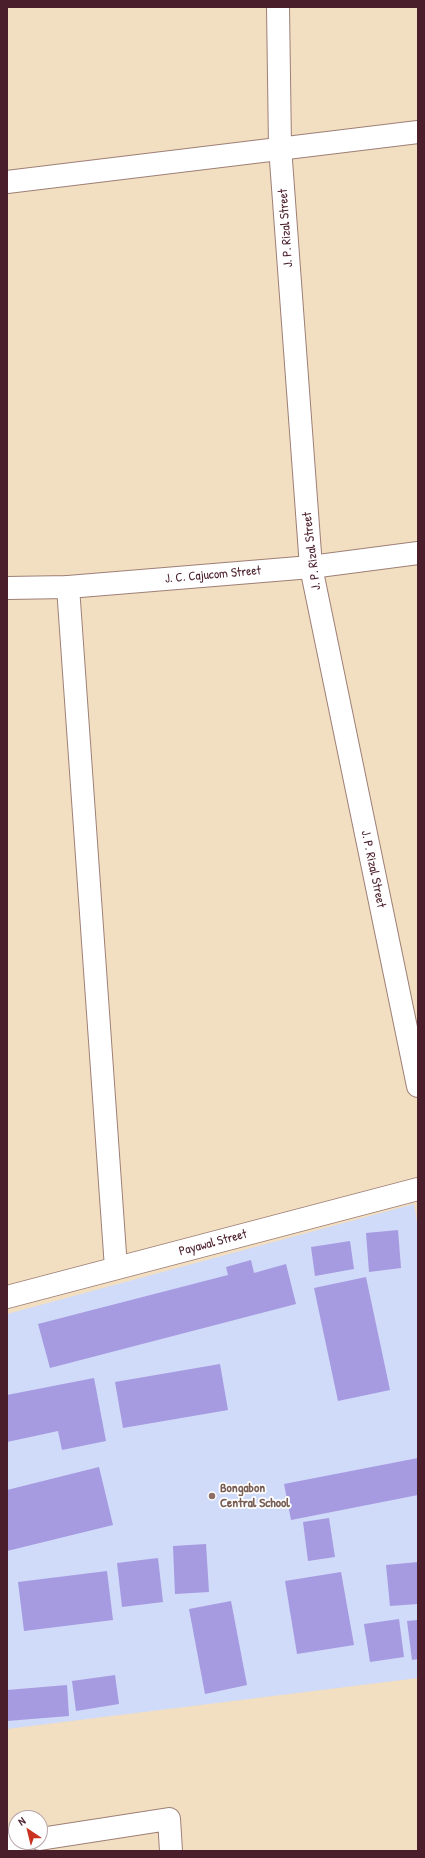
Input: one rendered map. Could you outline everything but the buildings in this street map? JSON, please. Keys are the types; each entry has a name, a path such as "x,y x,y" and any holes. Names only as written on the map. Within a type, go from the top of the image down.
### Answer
{"street":[{"name":"J. P. Rizal Street","path":"278,7 280,147 311,567 418,1086"},
{"path":"7,182 280,147 418,132"},
{"name":"J. C. Cajucom Street","path":"7,588 68,586 311,567 418,553"},
{"path":"68,586 116,1268"},
{"name":"Payawal Street","path":"7,1297 418,1189"},
{"path":"48,1838 169,1819 171,1851"}],"shaded area":[{"name":"Bongabon Central School","path":"414,1204 418,1228 418,1678 7,1729 7,1314"}],"place":[{"name":"Bongabon Central School","path":"212,1496"}]}
